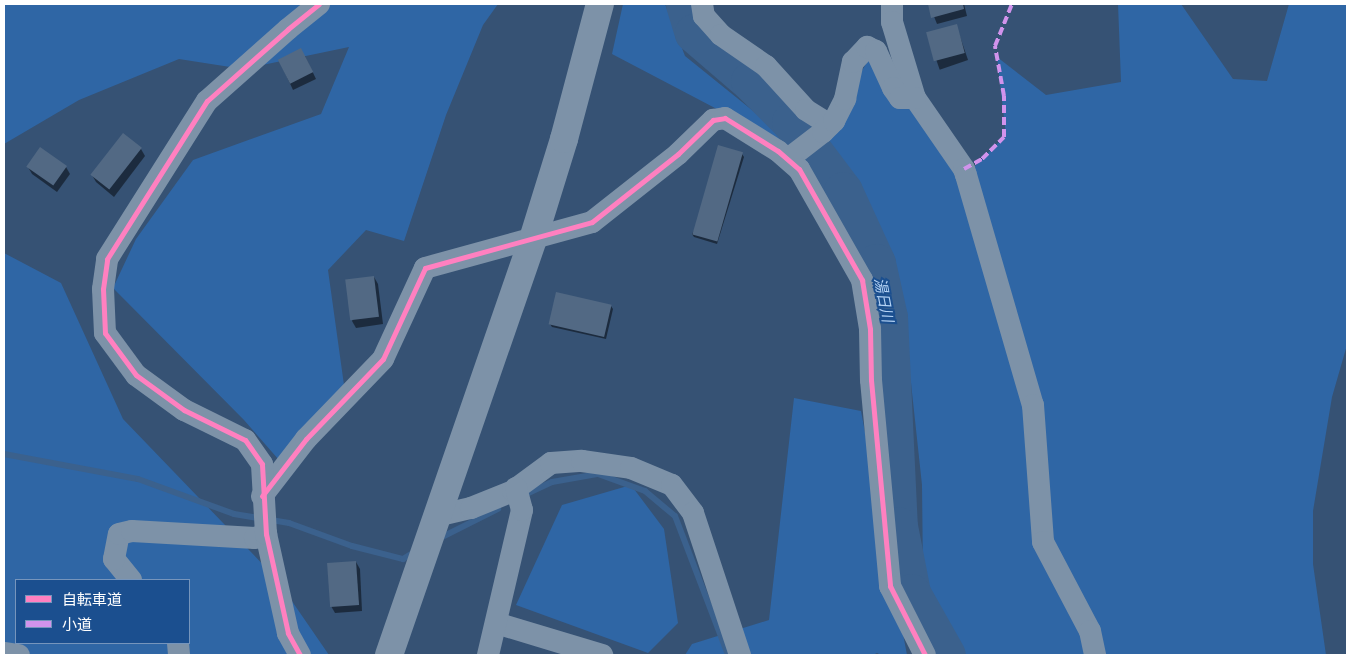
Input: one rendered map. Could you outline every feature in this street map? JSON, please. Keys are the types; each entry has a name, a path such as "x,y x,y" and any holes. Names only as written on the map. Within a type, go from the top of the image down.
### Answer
{"street":[{"path":"300,655 288,633 266,534 262,496 262,464 245,440 184,410 136,375 105,333 102,289 107,259 207,101 319,4"},
{"path":"389,655 534,236 564,139 600,4"},
{"path":"702,4 704,16 721,35 766,66 806,110 830,125"},
{"path":"892,4 892,22 915,98 964,169 966,175 1033,405 1043,542 1090,631 1095,655"},
{"path":"788,159 834,121 845,99 853,62 867,47 876,50 893,88 900,98 915,98"},
{"path":"262,496 306,438 383,359 425,268 534,236 592,222 678,154 713,120 725,118 788,159 799,169 862,280 870,329 871,380 890,586 925,655"},
{"path":"436,516 471,508 516,488 551,463 582,461 631,468 672,485 693,513 740,655"},
{"path":"488,655 522,510 516,488"},
{"path":"130,579 114,559 119,534 132,531 255,538 266,534"},
{"path":"496,623 602,655"},
{"path":"4,653 19,655"}],"shaded area":[{"path":"4,4 498,4 483,25 446,115 404,241 366,230 328,270 344,385 279,460 244,420 113,288 136,239 193,160 321,114 349,47 243,69 179,59 79,100 4,144"},
{"path":"623,4 665,4 685,56 789,140 778,141 612,54"},
{"path":"1118,4 1181,4 1233,79 1267,81 1289,4 1347,4 1347,345 1332,397 1313,511 1313,564 1326,655 958,655 923,575 922,485 911,383 817,147 870,57 966,175 1006,135 997,57 1046,95 1121,82"},
{"path":"4,253 61,283 123,419 276,578 329,655 4,655"},
{"path":"794,398 861,411 907,655 881,655 877,653 873,655 685,655 692,644 769,620"},
{"path":"631,485 664,529 678,623 648,653 516,605 562,505"}],"building":[{"path":"928,4 963,4 964,9 931,18"},
{"path":"957,24 965,53 934,61 926,32"},
{"path":"301,48 313,72 290,84 278,60"},
{"path":"123,133 142,148 109,190 90,175"},
{"path":"718,145 743,152 717,242 692,234"},
{"path":"40,147 67,166 53,186 26,167"},
{"path":"374,276 379,317 350,320 345,280"},
{"path":"556,292 612,305 604,337 549,324"},
{"path":"356,561 359,605 330,607 327,563"}],"waterway":[{"name":"湯日川","path":"685,4 694,33 750,81 791,122 843,191 876,263 888,317 898,526 911,593 946,655"},
{"path":"4,454 138,479 234,514 289,523 352,546 403,559 416,551"},
{"path":"522,496 552,482 598,474 645,491 675,516 728,655"},
{"path":"440,538 498,509"}],"marked path":[{"path":"964,169 982,159 1004,137 1004,96 995,46 1012,4"}],"cycle path":[{"path":"300,655 288,633 266,534 262,464 245,440 184,410 136,375 105,333 103,289 107,259 207,101 319,4"},
{"path":"262,496 306,439 383,359 425,268 592,222 678,154 713,120 725,118 778,151 799,169 862,280 870,329 871,380 890,586 925,655"}]}
